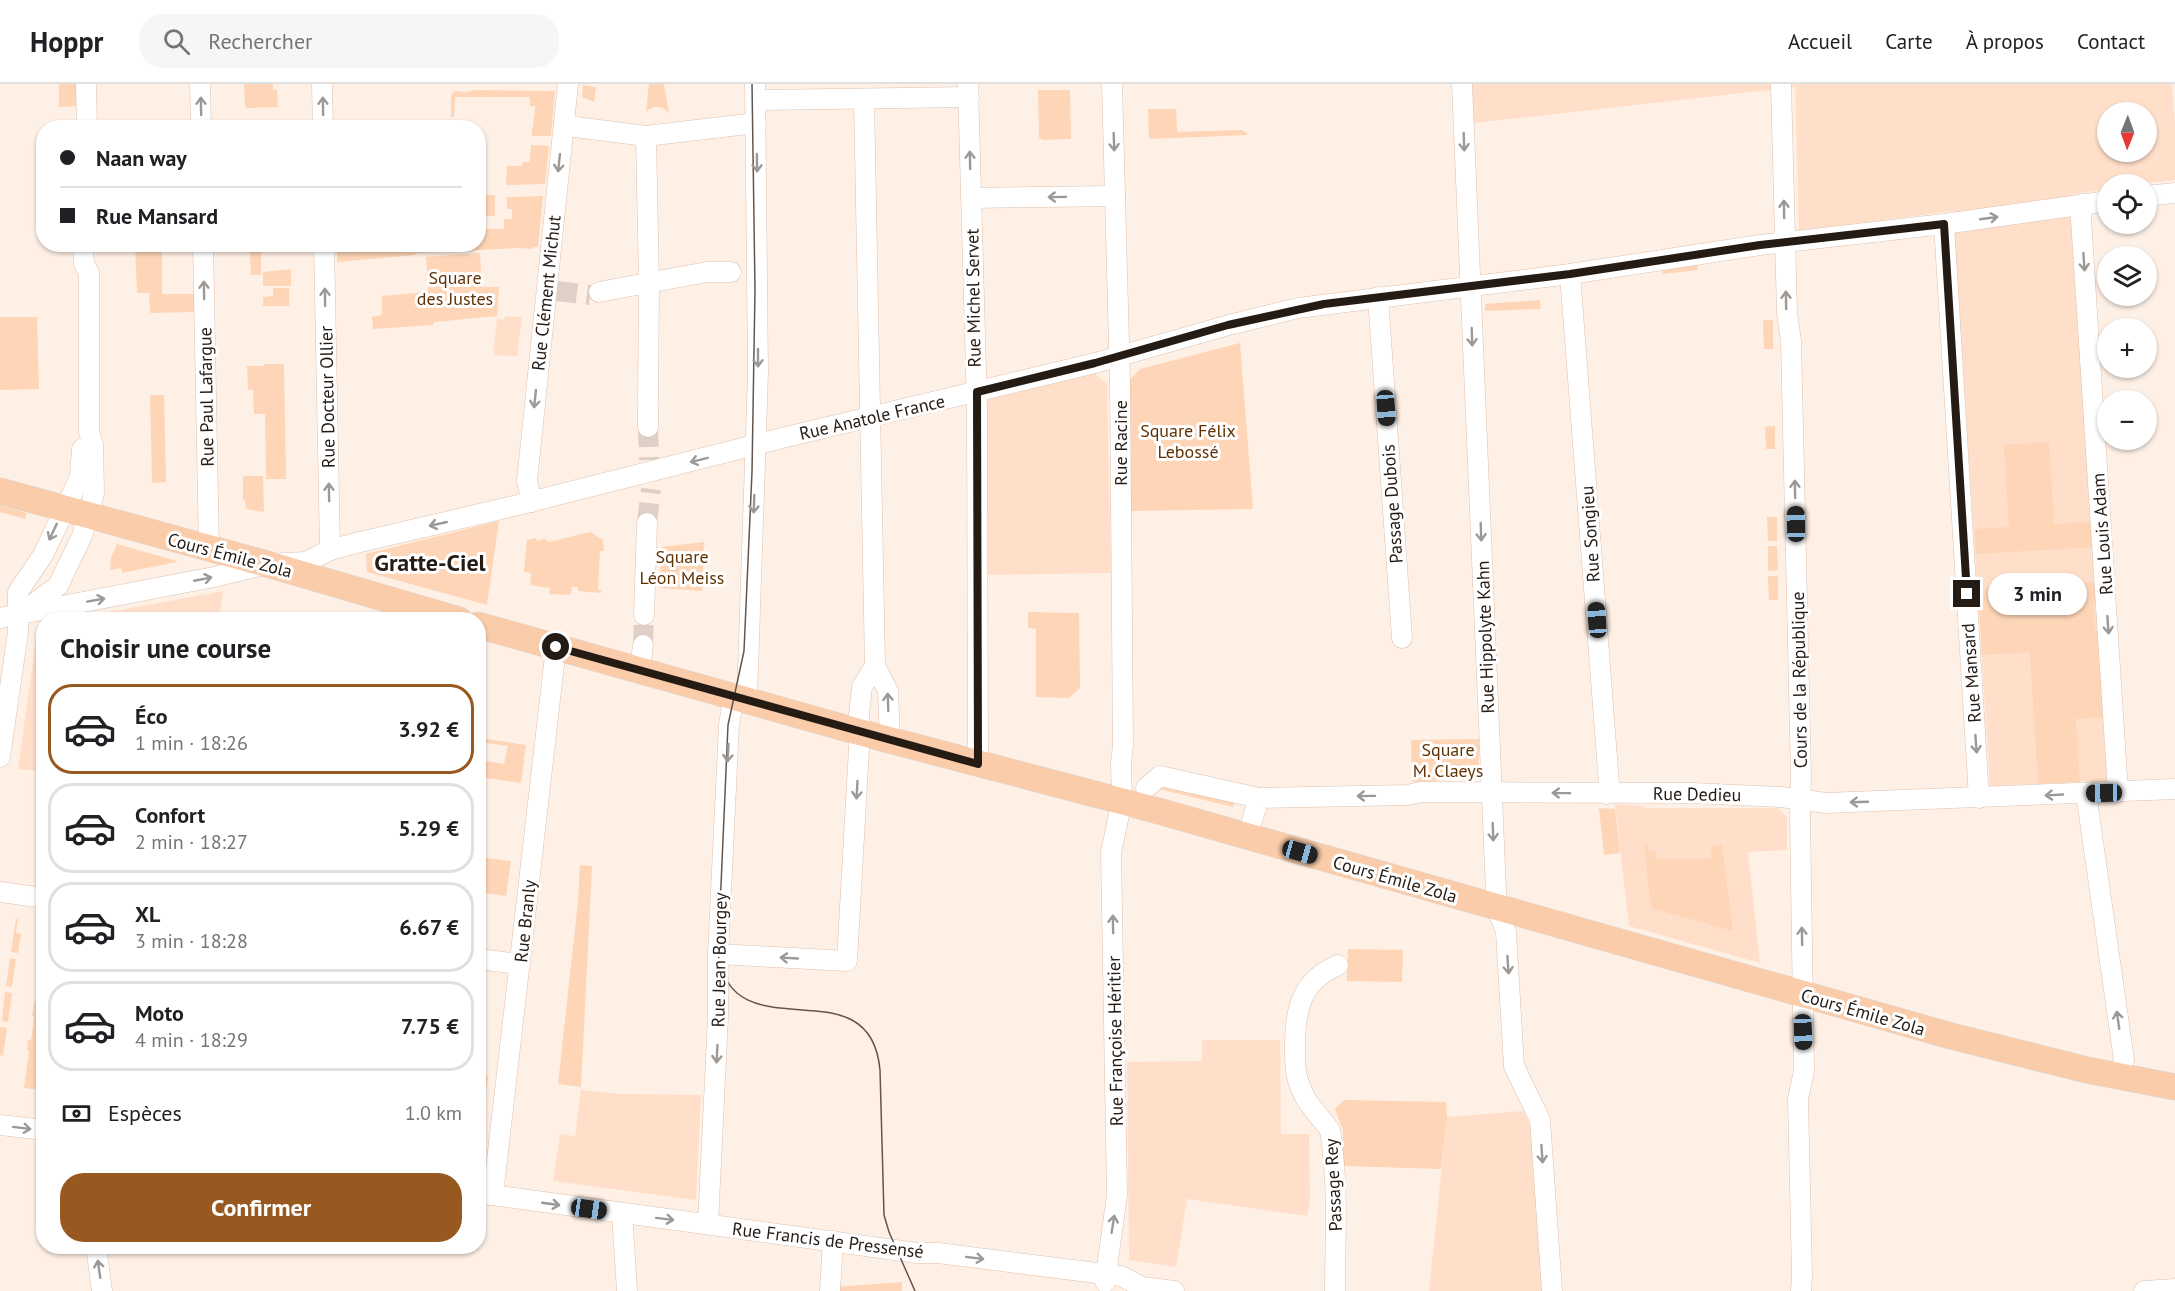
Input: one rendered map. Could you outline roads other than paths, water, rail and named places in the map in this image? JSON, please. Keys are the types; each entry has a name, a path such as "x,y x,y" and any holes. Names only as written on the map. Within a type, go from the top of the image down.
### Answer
{"main road":[{"name":"Cours Émile Zola","path":"0,491 432,612"},
{"name":"Cours Émile Zola","path":"486,627 556,647 641,657 740,697 859,732 1122,801 1951,1036 2120,1077 2175,1087"}],"street":[{"path":"86,84 87,120"},
{"path":"201,84 201,120"},
{"path":"322,84 323,120"},
{"name":"Rue Clément Michut","path":"531,502 527,481 568,84"},
{"name":"Rue Racine","path":"1112,84 1118,356 1122,801"},
{"name":"Rue Hippolyte Kahn","path":"1462,84 1497,908 1506,932 1514,1066 1540,1120 1552,1291"},
{"name":"Cours de la République","path":"1781,84 1786,313 1791,341 1801,765 1803,962 1801,994 1804,1071 1798,1099 1802,1283"},
{"path":"755,92 864,99 968,90"},
{"name":"Rue Michel Servet","path":"968,90 977,392 978,764"},
{"name":"Rue Jean Bourgey","path":"708,1224 718,1017 717,954 729,725 740,697 756,446 759,272 755,92"},
{"path":"864,99 875,666 888,691 890,740"},
{"path":"564,123 575,128 646,136 756,123"},
{"path":"646,136 649,282 648,428"},
{"path":"2157,195 2175,193"},
{"path":"971,198 1115,196"},
{"name":"Rue Anatole France","path":"9,616 52,601 213,577 267,564 306,562 330,550 977,392 1298,308 1570,274 1785,242 1944,224 2097,202"},
{"name":"Rue Louis Adam","path":"2083,204 2081,219 2118,792"},
{"name":"Rue Mansard","path":"1944,224 1979,798"},
{"path":"0,757 18,632 9,616 18,592 43,555 76,512 94,493 93,445 89,432 89,273 84,264 83,252"},
{"name":"Rue Paul Lafargue","path":"203,252 209,549"},
{"name":"Rue Docteur Ollier","path":"324,252 330,550"},
{"path":"599,292 707,272 759,272"},
{"name":"Rue Songieu","path":"1570,274 1609,784 1606,794"},
{"name":"Passage Dubois","path":"1378,297 1402,638"},
{"path":"52,601 82,536 76,512"},
{"path":"644,615 648,524"},
{"path":"43,555 39,582 52,601"},
{"name":"Rue Branly","path":"486,1194 520,964 556,647"},
{"path":"717,954 848,961 859,714 862,687 875,666"},
{"name":"Rue Dedieu","path":"1146,788 1160,776 1259,798 1407,795 1421,792 1693,793 1781,797 1826,802 2175,789"},
{"path":"2086,793 2124,1060 2120,1077"},
{"path":"1247,837 1259,798"},
{"name":"Rue Françoise Héritier","path":"1105,1278 1117,1195 1116,1017 1111,852 1122,801"},
{"path":"0,892 36,897"},
{"path":"486,960 520,964"},
{"name":"Passage Rey","path":"1335,1291 1336,1171 1330,1129 1306,1100 1295,1075 1295,1022 1307,989 1317,976 1338,965"},
{"path":"0,1125 36,1129"},
{"name":"Rue Francis de Pressensé","path":"486,1194 917,1253 938,1253 1105,1278 1121,1276 1142,1287 1168,1291"},
{"path":"622,1214 627,1291"},
{"path":"830,1291 833,1241"},
{"path":"97,1254 102,1291"},
{"path":"2144,1291 2175,1289"}],"tunnel":[{"path":"557,291 590,295"},
{"path":"648,427 649,460"},
{"path":"647,523 651,489"},
{"path":"643,645 644,615"}],"tram line":[{"path":"752,84 755,290 752,472 744,651 728,725 718,954 729,984 748,1000 773,1007 828,1013 853,1020 871,1038 880,1070 884,1215 915,1291"}],"district":[{"name":"Gratte-Ciel","path":"430,562"}],"park label":[{"name":"Square des Justes","path":"455,287"},
{"name":"Square Félix Lebossé","path":"1188,440"},
{"name":"Square Léon Meiss","path":"682,566"},
{"name":"Square M. Claeys","path":"1448,759"}]}
